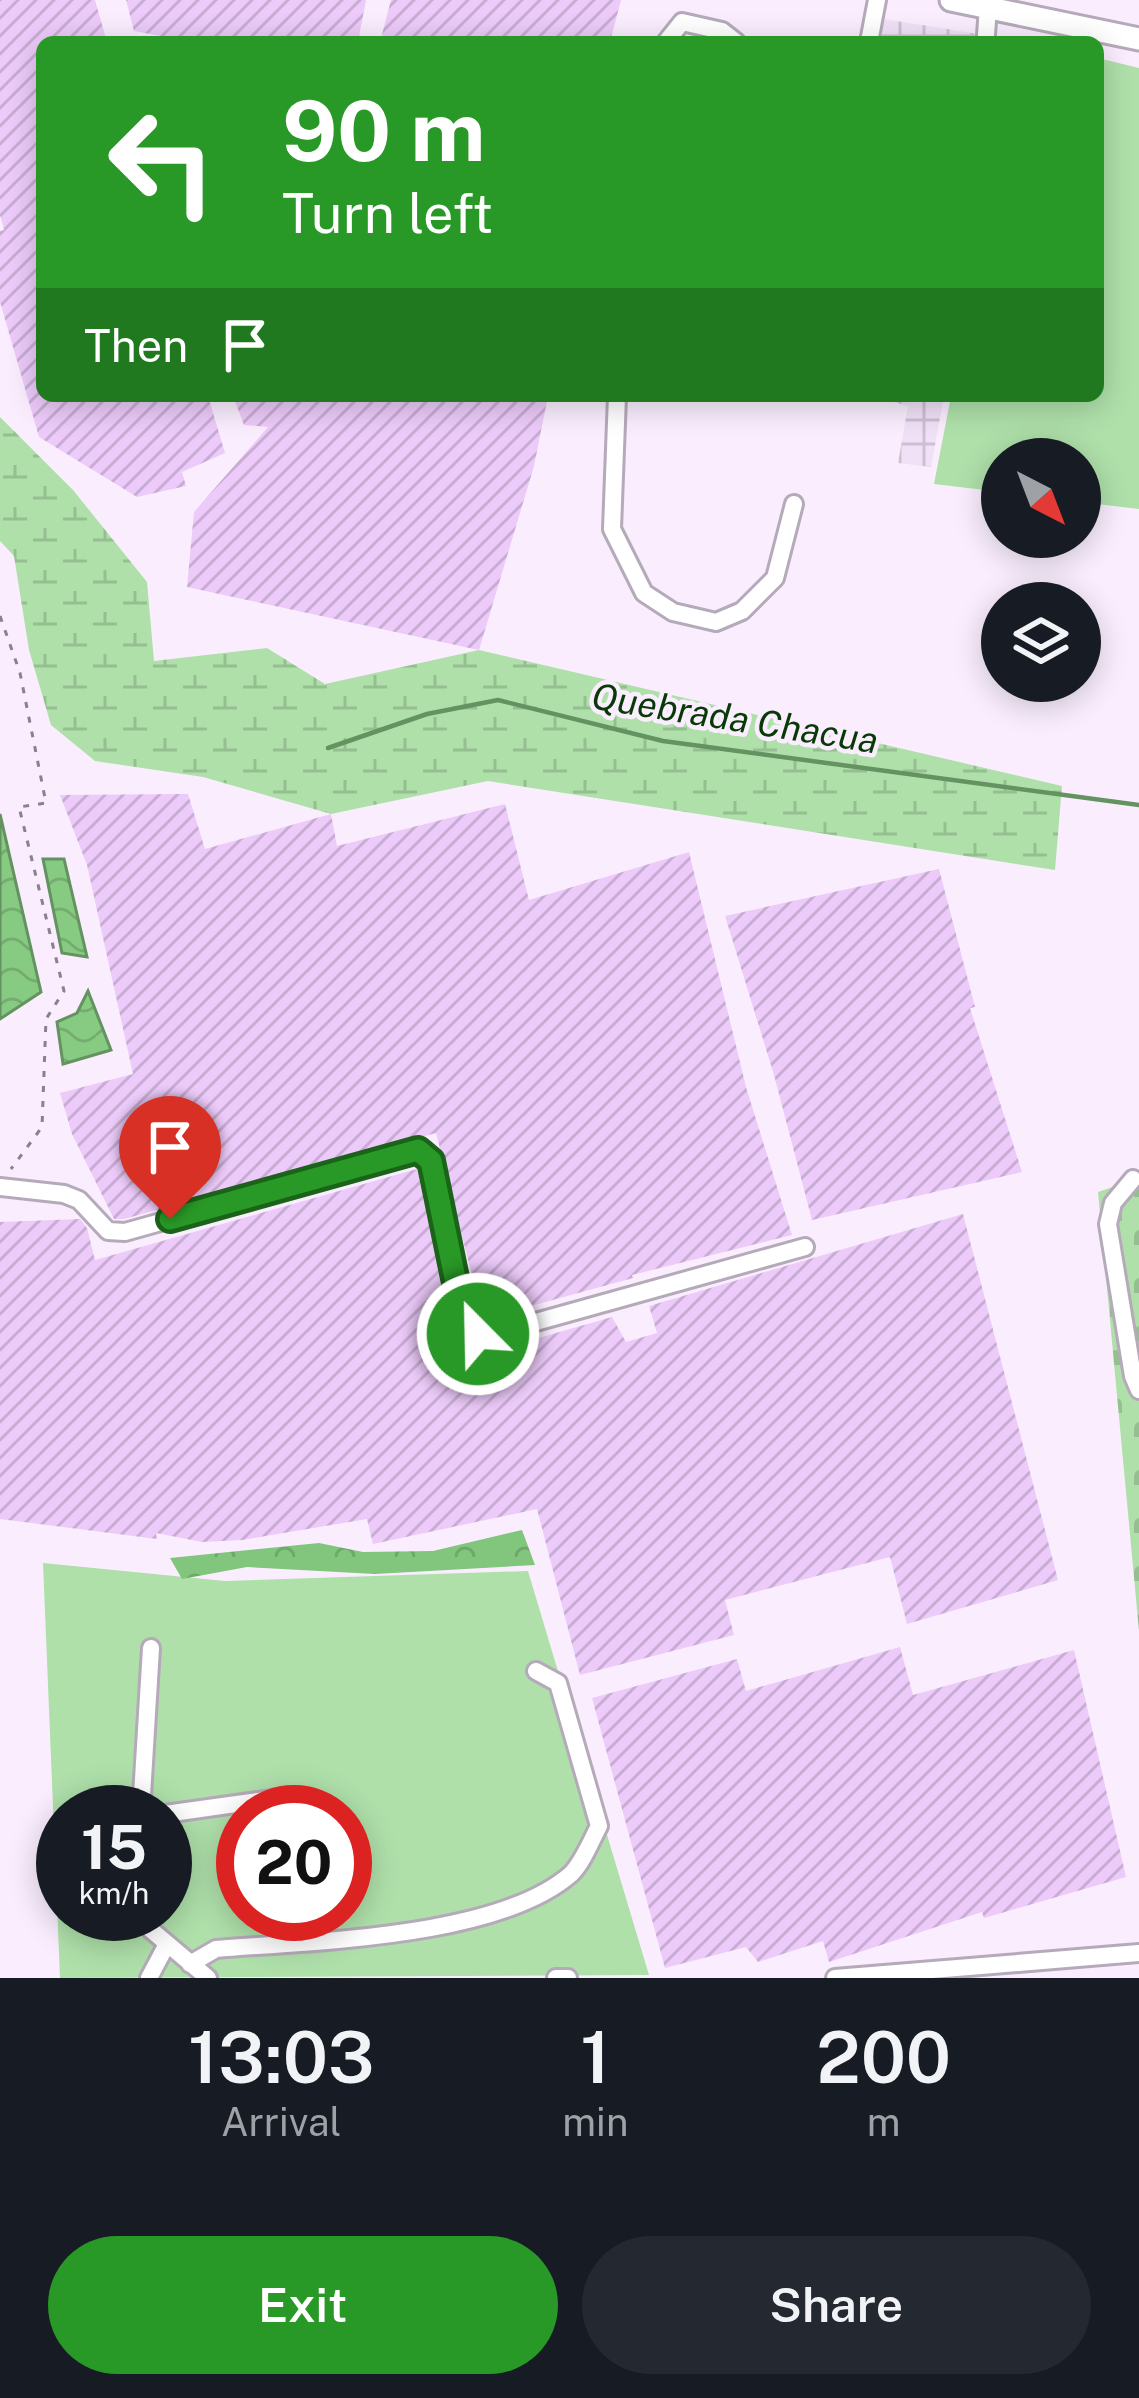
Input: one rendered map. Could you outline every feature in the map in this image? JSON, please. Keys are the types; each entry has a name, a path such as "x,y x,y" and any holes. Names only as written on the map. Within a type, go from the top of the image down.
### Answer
{"main road":[{"path":"951,0 988,7 1020,6 1139,39"}],"street":[{"path":"868,36 877,0"},
{"path":"986,35 988,7"},
{"path":"671,36 682,22 728,36"},
{"path":"617,402 612,529 644,593 673,612 716,622 742,611 775,578 794,504"},
{"path":"0,1185 64,1194 88,1206 108,1232 125,1232 418,1150 431,1161 463,1317 478,1334 489,1335 805,1247"},
{"path":"1133,1179 1118,1194 1108,1224 1139,1390"},
{"path":"143,1785 151,1648"},
{"path":"190,1964 216,1949 410,1932 533,1901 575,1870 599,1826 558,1684 536,1671"},
{"path":"163,1941 208,1978"},
{"path":"148,1978 167,1944"},
{"path":"835,1978 1139,1953"},
{"path":"556,1978 568,1978"}],"path":[{"path":"0,616 20,673 46,803 19,807 64,991 46,1019 43,1127 0,1185"}],"shaded area":[{"path":"884,19 991,36 881,36"},
{"path":"894,402 943,402 931,467 898,463 908,406"}],"green space":[{"path":"1104,59 1139,68 1139,509 1101,504 1101,438 981,438 981,490 934,484 950,402 1104,402"},
{"path":"0,417 73,490 147,582 154,661 267,648 325,684 479,650 1062,786 1055,870 488,781 331,814 203,777 95,761 51,725 29,650 14,556 0,541"},
{"path":"1139,1178 1139,1631 1098,1192"},
{"path":"522,1530 535,1565 375,1574 247,1567 182,1579 170,1558 319,1543 363,1552 433,1551"},
{"path":"43,1563 225,1581 528,1571 649,1975 60,1978 58,1941 192,1941 192,1785 52,1785"}],"water":[{"path":"0,814 41,992 0,1019"},
{"path":"43,859 64,859 87,957 62,953"},
{"path":"88,991 111,1050 63,1064 57,1022 77,1013"}],"building":[{"path":"0,0 95,0 105,36 36,36 36,402 210,402 225,453 182,472 186,486 137,497 39,437 0,302 0,231 4,230 0,215"},
{"path":"126,0 366,0 359,36 161,36 134,31"},
{"path":"391,0 621,0 612,36 382,36"},
{"path":"235,402 547,402 534,466 479,650 187,587 194,512 268,427 244,425"},
{"path":"188,794 205,849 331,814 337,846 505,804 529,900 689,852 746,1087 792,1235 483,1319 436,1133 114,1219 72,1134 60,1093 133,1074 87,865 60,795"},
{"path":"939,869 975,1007 970,1008 1022,1172 812,1220 725,916"},
{"path":"417,1169 446,1300 424,1317 437,1362 612,1317 626,1342 657,1333 649,1306 963,1214 1058,1580 907,1624 890,1557 725,1600 734,1635 580,1675 537,1509 373,1544 367,1519 202,1542 156,1533 157,1539 0,1519 0,1222 80,1219 95,1260"},
{"path":"900,1647 913,1695 1074,1650 1126,1877 984,1918 982,1912 829,1962 823,1941 758,1962 746,1947 665,1968 592,1698 737,1659 746,1691"}],"waterway":[{"name":"Quebrada Chacua","path":"328,748 427,714 498,700 663,741 1139,805"}],"route":[{"path":"170,1219 418,1150 431,1161 463,1317 478,1334"}]}
